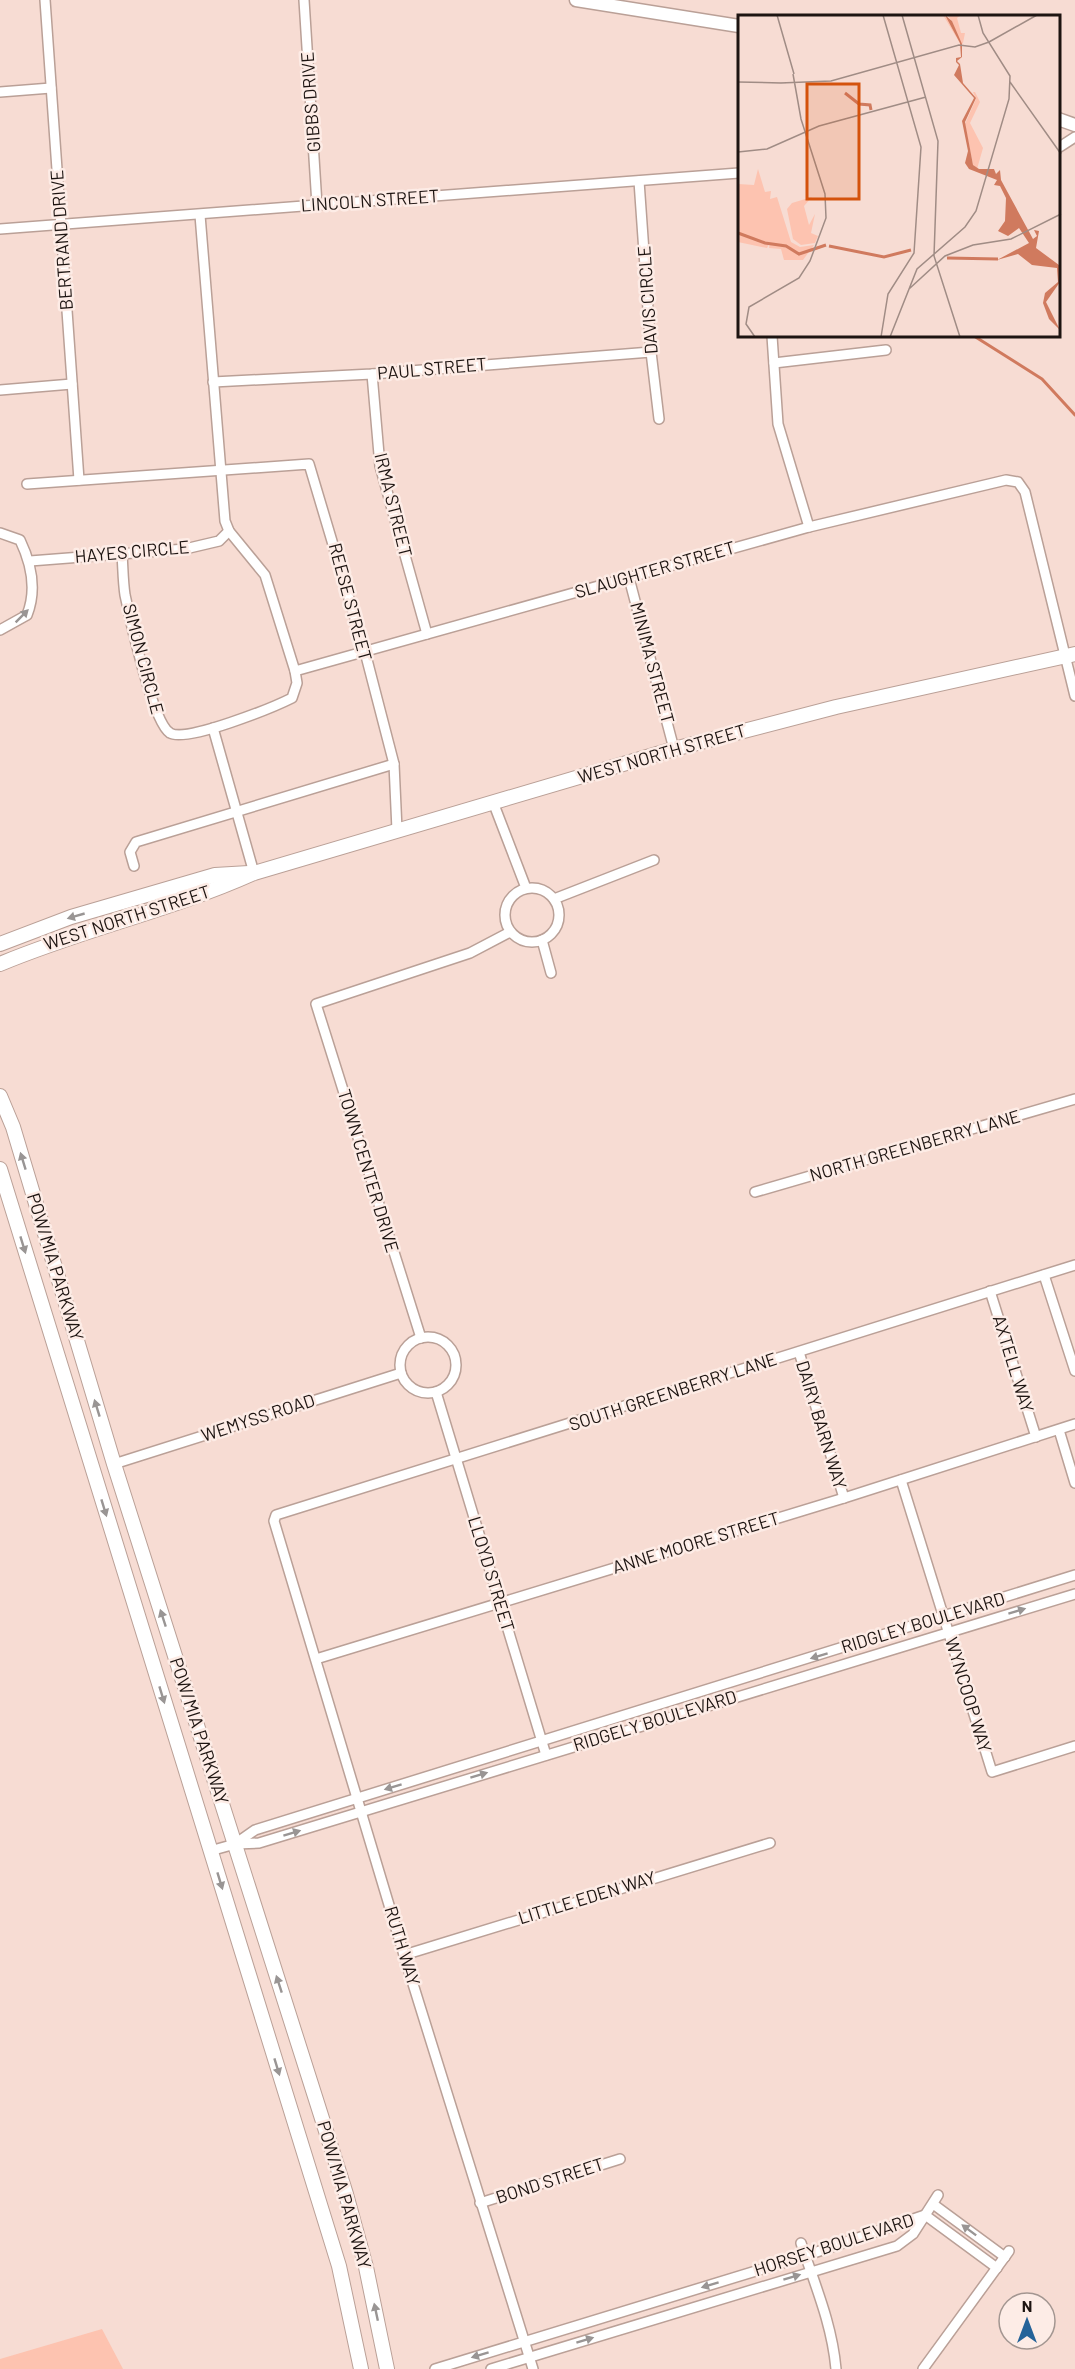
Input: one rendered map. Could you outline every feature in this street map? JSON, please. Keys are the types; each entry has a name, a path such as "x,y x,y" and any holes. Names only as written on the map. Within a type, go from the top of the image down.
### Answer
{"main road":[{"name":"WEST NORTH STREET","path":"4,963 74,935 225,886 254,873 674,749 836,707 1069,656"},
{"name":"WEST NORTH STREET","path":"0,944 52,923 215,875 254,873"},
{"path":"0,934 52,923"},
{"name":"POW/MIA PARKWAY","path":"0,1096 13,1127 114,1464 346,2194 366,2268 387,2369"},
{"name":"POW/MIA PARKWAY","path":"0,1169 339,2266 361,2369"},
{"path":"87,1453 94,1459 114,1464"}],"street":[{"name":"BERTRAND DRIVE","path":"45,0 79,480"},
{"name":"GIBBS DRIVE","path":"304,0 317,205"},
{"path":"576,0 638,8 738,26"},
{"path":"615,0 638,8"},
{"path":"0,92 51,88"},
{"path":"1060,119 1075,125"},
{"path":"1060,147 1075,137"},
{"name":"LINCOLN STREET","path":"0,229 738,173"},
{"name":"DAVIS CIRCLE","path":"639,181 651,352 659,419"},
{"path":"200,215 220,470 225,521 229,531"},
{"path":"772,338 778,424 809,527"},
{"path":"774,363 886,351"},
{"name":"PAUL STREET","path":"213,382 372,374 651,352"},
{"name":"IRMA STREET","path":"372,374 380,466 427,634"},
{"path":"0,390 72,384"},
{"name":"REESE STREET","path":"27,484 309,464 394,764 397,830"},
{"name":"SLAUGHTER STREET","path":"295,671 809,527 1006,480 1018,482 1024,492 1069,656"},
{"name":"HAYES CIRCLE","path":"30,561 204,545 219,541 229,531"},
{"name":"SIMON CIRCLE","path":"122,554 125,595 150,690 162,726 172,735 182,736 268,710 292,698 297,683 264,575 229,531"},
{"path":"0,533 20,540 30,561 31,605 27,615 0,630"},
{"name":"MINIMA STREET","path":"629,578 674,749"},
{"path":"1069,656 1075,696"},
{"path":"213,728 254,873"},
{"path":"134,866 130,852 136,842 394,764"},
{"path":"494,802 526,888"},
{"path":"554,899 654,860"},
{"path":"526,888 545,891 554,899 559,912 557,926 542,940 525,942 510,932 504,919 506,906 514,894 526,888"},
{"name":"TOWN CENTER DRIVE","path":"421,1338 316,1004 470,953 510,932"},
{"path":"542,940 551,973"},
{"name":"NORTH GREENBERRY LANE","path":"755,1192 1075,1100"},
{"name":"SOUTH GREENBERRY LANE","path":"274,1521 276,1515 1075,1265"},
{"path":"1044,1275 1075,1371"},
{"name":"AXTELL WAY","path":"990,1291 1036,1437"},
{"path":"421,1338 438,1339 446,1343 455,1358 456,1366 450,1383 436,1392 419,1392 405,1381 401,1373 402,1356 406,1348 421,1338"},
{"name":"DAIRY BARN WAY","path":"799,1352 844,1498"},
{"name":"WEMYSS ROAD","path":"114,1464 401,1373"},
{"name":"LLOYD STREET","path":"436,1392 546,1755"},
{"name":"ANNE MOORE STREET","path":"316,1659 1075,1425"},
{"path":"1059,1430 1075,1483"},
{"name":"WYNCOOP WAY","path":"901,1480 992,1772 1075,1746"},
{"name":"RUTH WAY","path":"274,1521 404,1955 533,2369"},
{"name":"RIDGLEY BOULEVARD","path":"770,1671 1075,1575"},
{"name":"RIDGELY BOULEVARD","path":"210,1851 235,1844 259,1843 1075,1594"},
{"path":"794,1664 798,1677"},
{"name":"RIDGELY BOULEVARD","path":"235,1844 255,1830 770,1671"},
{"name":"LITTLE EDEN WAY","path":"404,1955 770,1843"},
{"name":"BOND STREET","path":"480,2203 620,2158"},
{"path":"923,2369 1007,2254 936,2199 925,2215 996,2268"},
{"name":"HORSEY BOULEVARD","path":"435,2369 805,2256 925,2215"},
{"name":"HORSEY BOULEVARD","path":"491,2369 897,2246 913,2234 925,2215"},
{"path":"801,2243 833,2339 836,2369"}],"shaded area":[{"path":"102,2329 123,2369 0,2369 0,2359"}],"waterway":[{"path":"977,338 1042,379 1075,415"}]}
